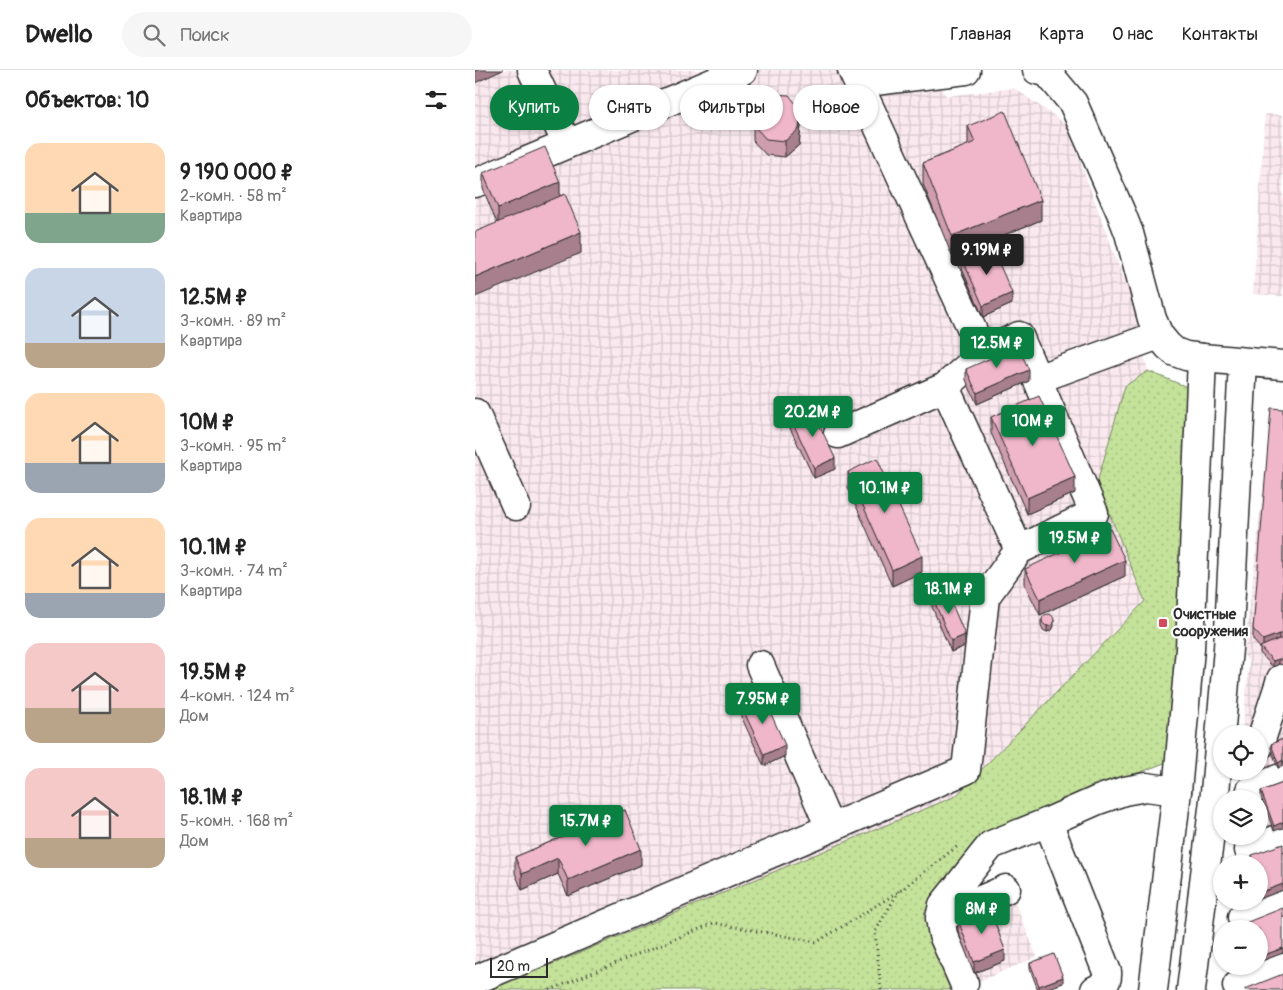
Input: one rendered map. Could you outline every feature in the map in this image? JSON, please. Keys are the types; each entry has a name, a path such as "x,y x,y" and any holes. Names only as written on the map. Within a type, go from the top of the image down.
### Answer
{"main road":[{"path":"532,70 567,144"},
{"path":"475,183 743,70"},
{"path":"966,70 855,76 983,353"},
{"path":"1044,71 1073,103 1113,191 1129,233 1152,319 1159,335 1175,352 1186,356 1283,365"},
{"path":"1037,379 1159,335"},
{"path":"475,980 966,770 985,597 1019,550 1094,513 1019,336 983,353 945,387 838,434"},
{"path":"1153,990 1177,790 1190,649 1202,358"},
{"path":"1191,990 1215,792 1229,649 1243,362"},
{"path":"945,387 1019,550"},
{"path":"475,413 516,506"},
{"path":"760,665 830,828"},
{"path":"1266,725 1281,679 1283,678"},
{"path":"1252,787 1283,777"},
{"path":"964,983 943,935 940,918 943,905 991,845 1098,800 1134,788 1146,787 1177,790"},
{"path":"1048,822 1107,972 1106,982 1095,990"},
{"path":"1249,850 1283,837"},
{"path":"940,918 1006,890"},
{"path":"1242,916 1283,902"},
{"path":"1238,981 1283,968"}],"path":[{"path":"550,990 714,923 817,942 900,891 966,840"},
{"path":"881,990 875,932 900,891"}],"shaded area":[{"path":"475,70 933,70 946,96 1014,88 1066,124 1132,301 1148,371 1125,386 1097,483 1145,600 956,796 500,990 475,990"},
{"path":"1265,114 1283,115 1283,296 1253,294"},
{"path":"1271,419 1283,420 1283,990 1235,990 1236,975 1268,975 1268,920 1240,920 1240,910 1268,910 1268,855 1243,855 1244,845 1268,845 1268,790 1241,790 1241,780 1268,780 1268,725 1243,725 1249,662 1244,656"},
{"path":"1005,877 1037,957 955,990 924,912"}],"green space":[{"path":"1148,371 1187,387 1183,577 1167,762 1000,826 924,912 955,990 490,990 956,796 1145,601 1097,483 1125,386"}],"building":[{"path":"783,95 789,95 793,100 793,130 798,130 785,141 766,139 758,130 783,130"},
{"path":"1005,111 1041,200 952,236 923,163 975,142 968,126"},
{"path":"545,147 560,182 498,208 483,173"},
{"path":"565,194 581,232 475,277 475,232"},
{"path":"991,245 1012,293 983,306 962,258"},
{"path":"1018,346 1029,370 977,393 966,369"},
{"path":"1039,396 1075,477 1027,498 991,417"},
{"path":"811,407 835,458 814,468 790,417"},
{"path":"1271,408 1283,409 1283,634 1263,640 1253,629"},
{"path":"877,458 922,556 892,570 848,472"},
{"path":"1110,529 1125,560 1040,599 1025,569"},
{"path":"946,590 965,635 951,641 932,596"},
{"path":"1046,614 1050,614 1054,620 1050,626 1046,626 1042,622 1042,618"},
{"path":"1283,639 1283,659 1273,661 1260,647"},
{"path":"763,696 785,745 764,755 741,705"},
{"path":"1283,739 1283,760 1278,763 1271,744"},
{"path":"1283,783 1283,822 1274,826 1268,810 1268,790 1264,790"},
{"path":"625,810 641,849 568,880 558,858 522,874 515,857"},
{"path":"1283,844 1283,884 1268,890 1268,855 1252,855"},
{"path":"1283,908 1283,948 1268,954 1268,920 1253,920"},
{"path":"990,909 1005,950 974,962 958,920"},
{"path":"1054,954 1063,977 1039,986 1030,963"},
{"path":"1283,974 1283,990 1245,990 1245,989"}],"place":[{"name":"Очистные сооружения","path":"1163,623"}]}
